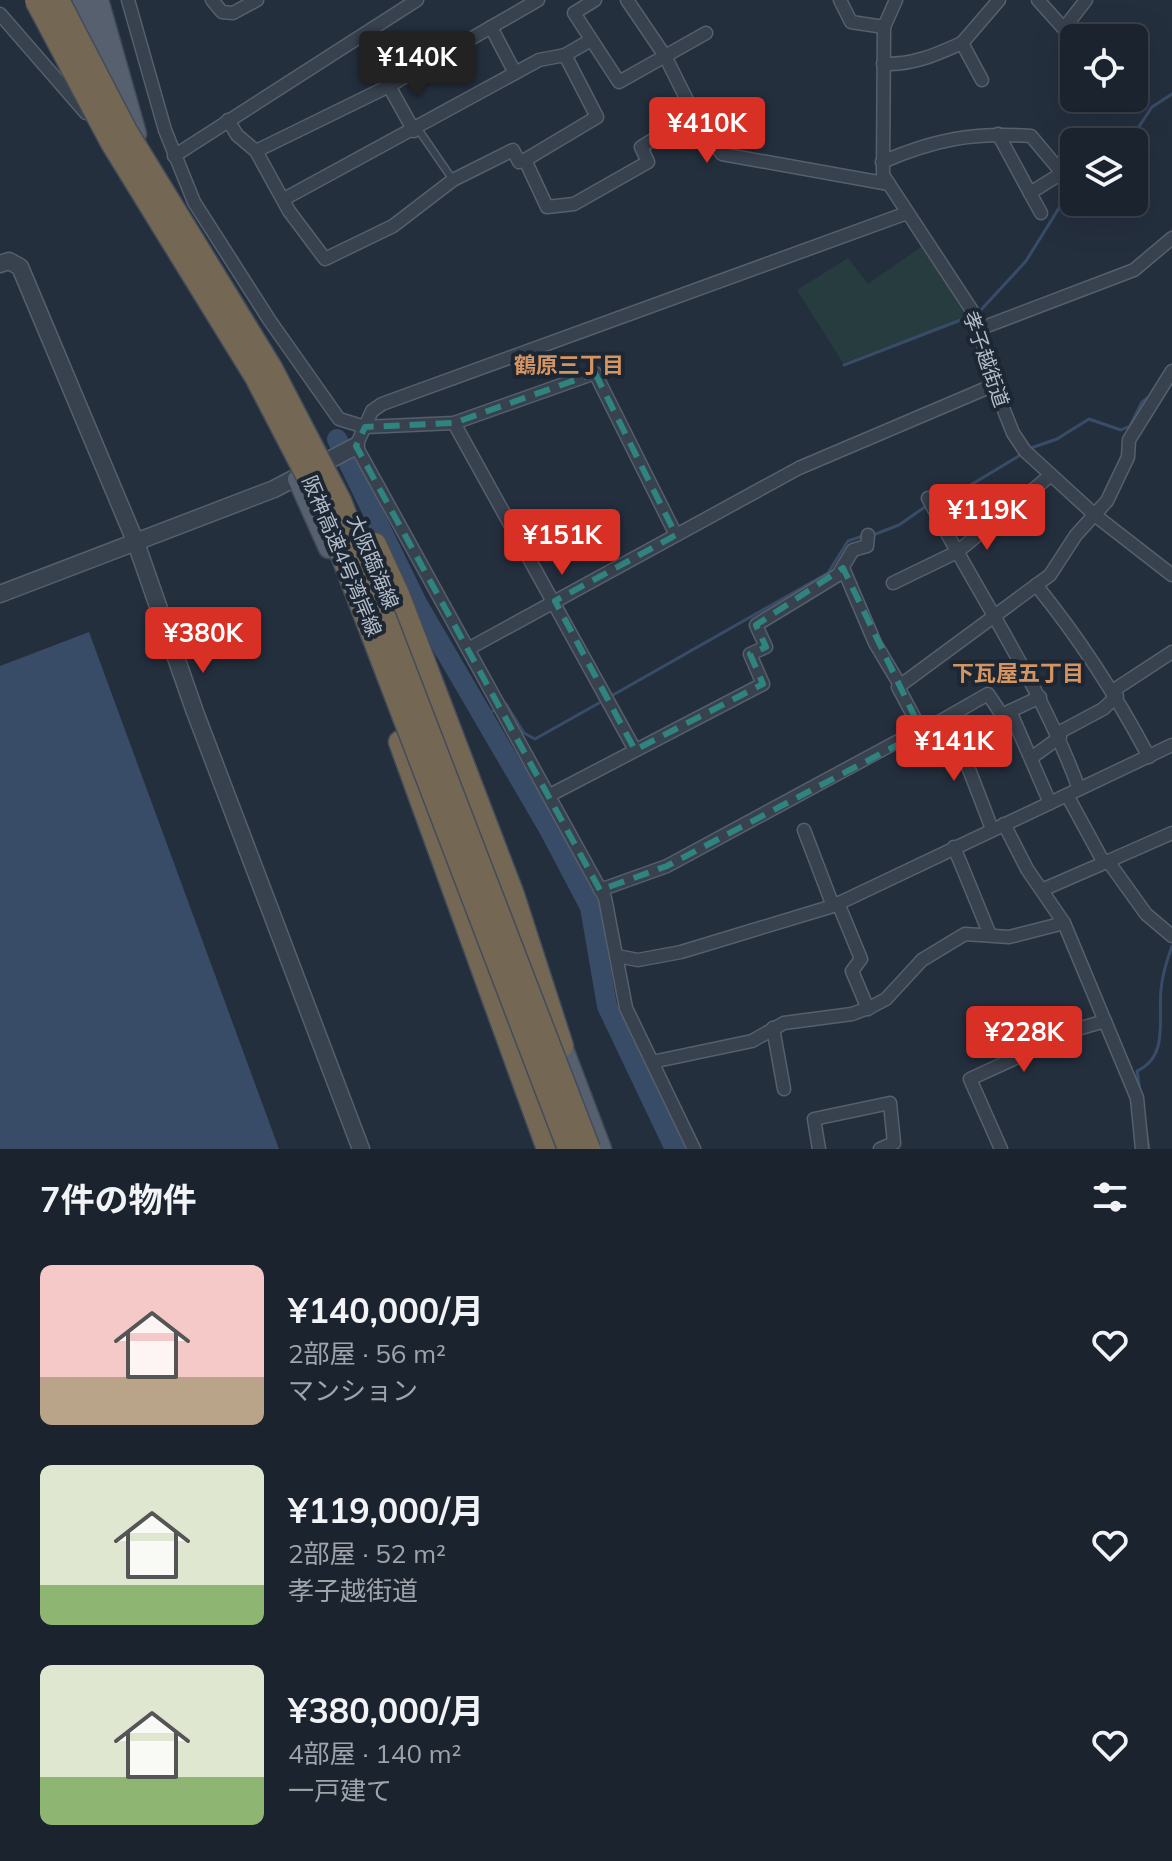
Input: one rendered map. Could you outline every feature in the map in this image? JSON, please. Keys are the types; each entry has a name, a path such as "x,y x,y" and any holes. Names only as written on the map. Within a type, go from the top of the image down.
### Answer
{"highway":[{"name":"阪神高速4号湾岸線","path":"36,0 112,143 256,377 304,467 344,554 569,1149"},
{"name":"阪神高速4号湾岸線","path":"58,0 126,131 221,283 301,422 361,548 589,1149"},
{"path":"221,283 308,416 398,594 513,895 562,1046"},
{"path":"256,377 307,487 357,610 400,742 548,1149"}],"main road":[{"name":"大阪臨海線","path":"82,0 96,23 146,156 276,361 328,461 379,571 601,1149"},
{"name":"大阪臨海線","path":"98,0 96,23 110,107 133,176 297,477 407,742 558,1149"}],"street":[{"path":"128,0 174,156 202,216 339,419 365,427 454,423 595,373 676,535"},
{"path":"212,0 222,12 233,13 257,0"},
{"path":"174,156 417,0"},
{"path":"256,151 389,86 538,0"},
{"path":"595,0 574,13 619,82 706,33"},
{"path":"627,0 665,56 694,114 722,154 889,184"},
{"path":"840,0 851,22 884,27"},
{"name":"孝子越街道","path":"896,0 884,27 883,175 975,315 994,385 1013,433 1025,451 1096,516 1172,575"},
{"path":"883,64 905,65 962,43 999,0"},
{"path":"1038,0 1062,24"},
{"path":"1067,24 1086,0"},
{"path":"0,14 73,96 133,176"},
{"path":"491,27 515,73"},
{"path":"284,199 416,130 539,60 565,55 591,40"},
{"path":"962,43 982,80"},
{"path":"228,120 237,135 256,151 325,259 393,226 453,180 513,150 519,162 525,160 597,117 565,55"},
{"path":"389,86 416,130"},
{"path":"525,160 547,207 574,204 648,162 641,147 694,114"},
{"path":"882,162 974,133 1031,136 1062,173 1030,193"},
{"path":"998,134 1041,213"},
{"path":"0,594 297,477 356,446 372,411 382,404 907,213"},
{"path":"979,329 1134,270 1172,238"},
{"path":"0,264 9,261 20,267 136,543 195,712 361,1149"},
{"path":"900,685 1036,585 1062,562 1076,535 1096,516 1122,474 1129,440 1172,371"},
{"path":"468,649 799,468 994,385"},
{"path":"454,423 635,750"},
{"path":"356,446 605,898 626,1008 694,1149"},
{"path":"893,583 957,552 1051,475"},
{"path":"928,498 995,614 1059,735 1073,792 1106,862 1146,914 1172,936"},
{"path":"550,795 763,684 750,654 766,647 756,625 838,575 853,550 867,546 868,535"},
{"path":"843,568 875,643 900,685 922,732"},
{"path":"1036,585 1079,638 1116,693 1149,757"},
{"path":"1031,758 1059,735 1103,709 1116,693 1172,652"},
{"path":"600,890 667,866 988,694 1002,715 1040,697"},
{"path":"1010,711 1050,803"},
{"path":"938,723 967,764 998,827 1044,889 1064,923 1137,1098 1142,1149"},
{"path":"617,956 638,960 681,952 835,905 1172,745"},
{"path":"804,830 861,959 852,971 868,1009"},
{"path":"1044,889 1172,833"},
{"path":"954,847 990,935"},
{"path":"652,1062 752,1041 773,1028 804,1018 852,1014 868,1009 886,999 922,960 965,934 1009,937 1064,923"},
{"path":"1001,1149 970,1079 1105,1021"},
{"path":"773,1028 784,1089"},
{"path":"819,1149 814,1119 890,1103 894,1143 880,1149"}],"lane":[{"path":"416,130 453,180"}],"highlighted area":[{"path":"595,373 676,535 555,601 635,750 763,684 750,654 766,647 756,625 843,568 922,732 667,866 600,890 356,446 365,427 454,423"}],"green space":[{"path":"921,247 970,316 843,363 797,290 848,258 868,284"}],"water":[{"path":"89,632 279,1149 0,1149 0,666"}],"waterway":[{"path":"1138,128 1152,107 1172,94"},
{"path":"979,312 1026,261 1060,206"},
{"path":"844,365 971,316"},
{"path":"1031,448 1057,439 1089,419 1121,430 1130,426 1142,402 1150,396"},
{"path":"337,439 417,603 550,831 590,907 607,1006 675,1149"},
{"path":"935,500 964,489 1022,454"},
{"path":"873,535 899,525 929,504"},
{"path":"613,695 828,573 848,541 863,536"},
{"path":"506,704 524,733 535,739 599,703"},
{"path":"483,716 495,710"},
{"path":"1149,1149 1137,1071 1147,1065 1158,1047 1162,985 1172,946"}],"district":[{"name":"鶴原三丁目","path":"569,365"},
{"name":"下瓦屋五丁目","path":"1018,673"}]}
